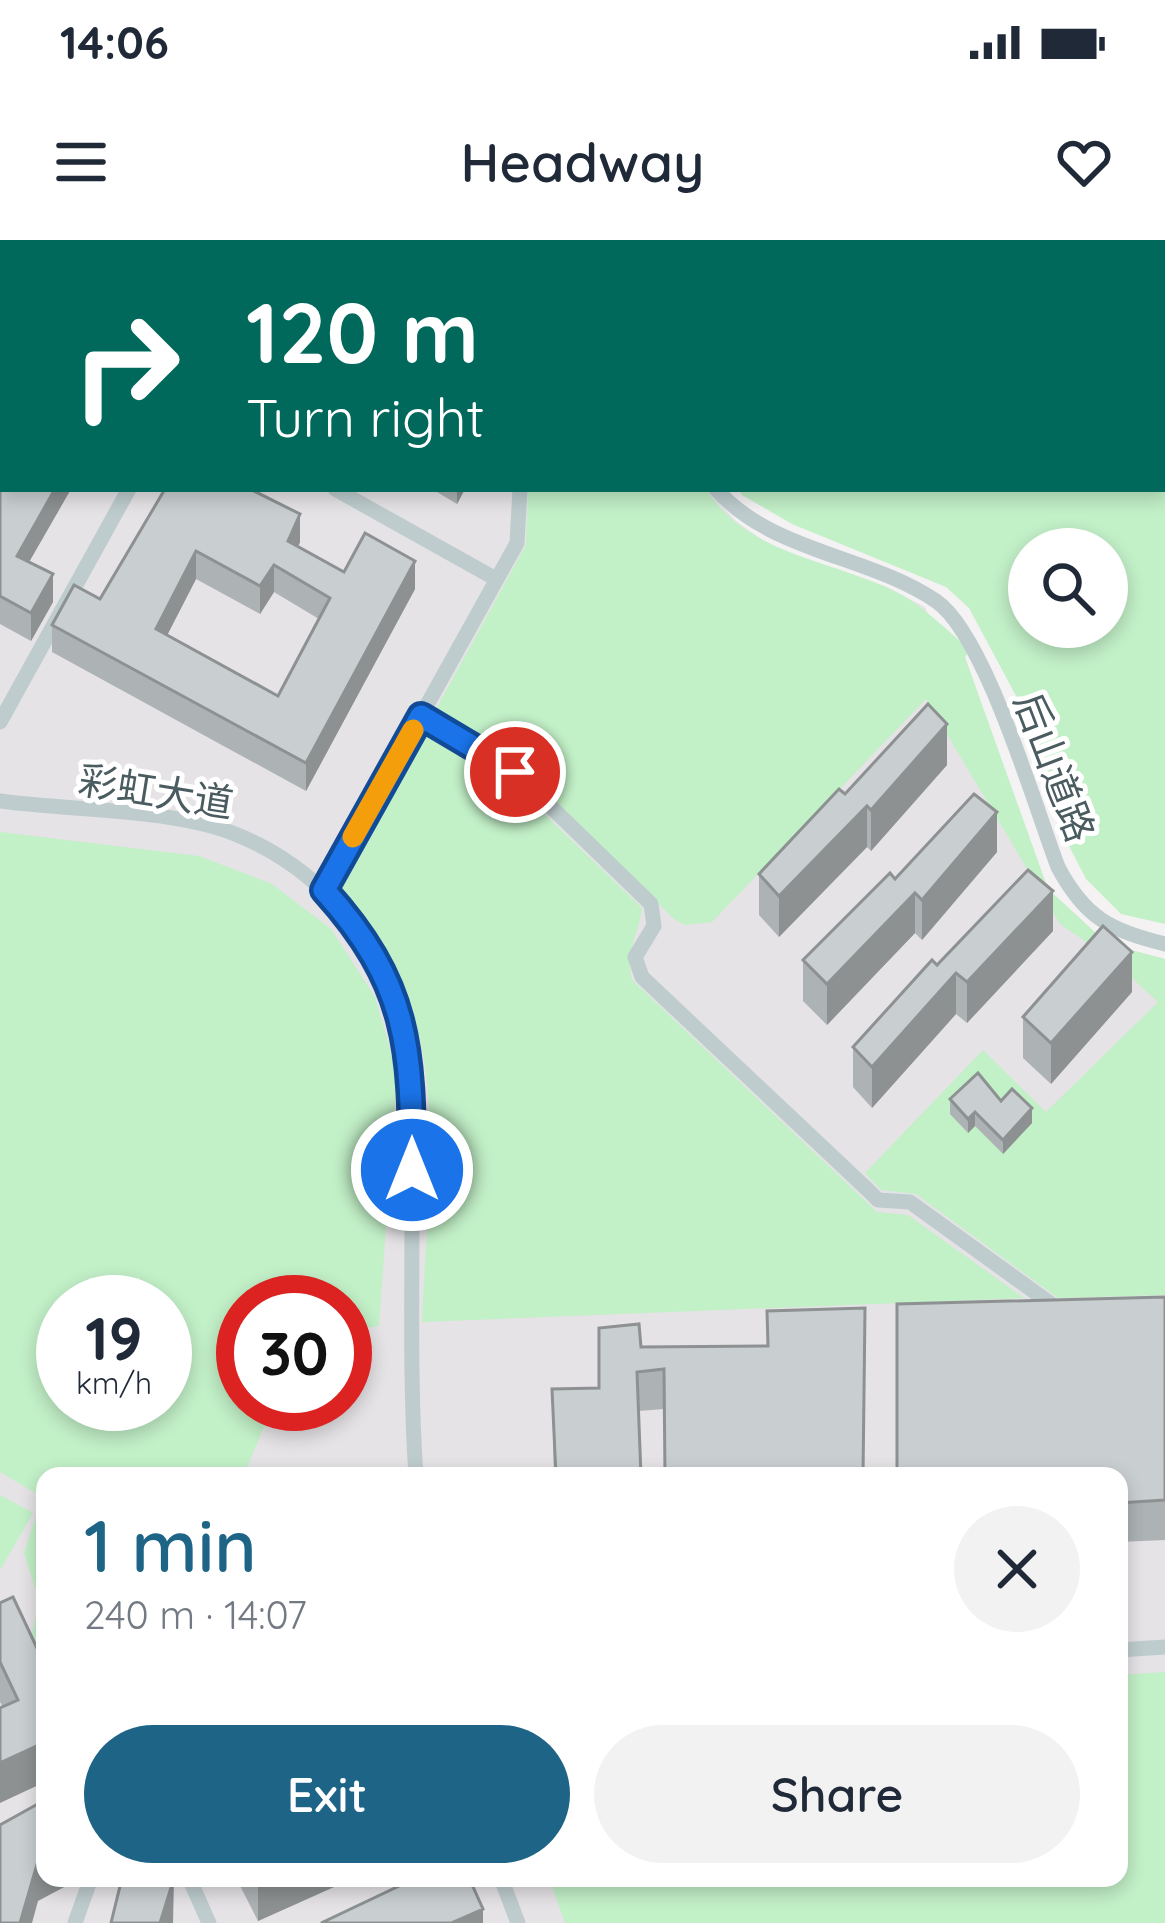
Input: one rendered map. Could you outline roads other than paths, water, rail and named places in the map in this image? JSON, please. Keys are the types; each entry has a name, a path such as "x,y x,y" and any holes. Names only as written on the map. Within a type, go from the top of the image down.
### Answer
{"street":[{"path":"0,722 127,492"},
{"path":"340,492 496,579"},
{"path":"324,890 517,543 520,492"},
{"name":"后山道路","path":"720,492 752,519 903,583 943,607 985,674 1073,895 1114,929 1165,944"},
{"path":"421,716 515,772 651,904 654,926 634,959 642,977 878,1200 910,1202 1054,1306"},
{"name":"彩虹大道","path":"0,801 212,826 276,855 324,890 381,964 409,1054 415,1467"},
{"path":"1128,1648 1165,1646"},
{"path":"74,1923 88,1887"},
{"path":"192,1887 209,1923"},
{"path":"504,1887 518,1923"}]}
